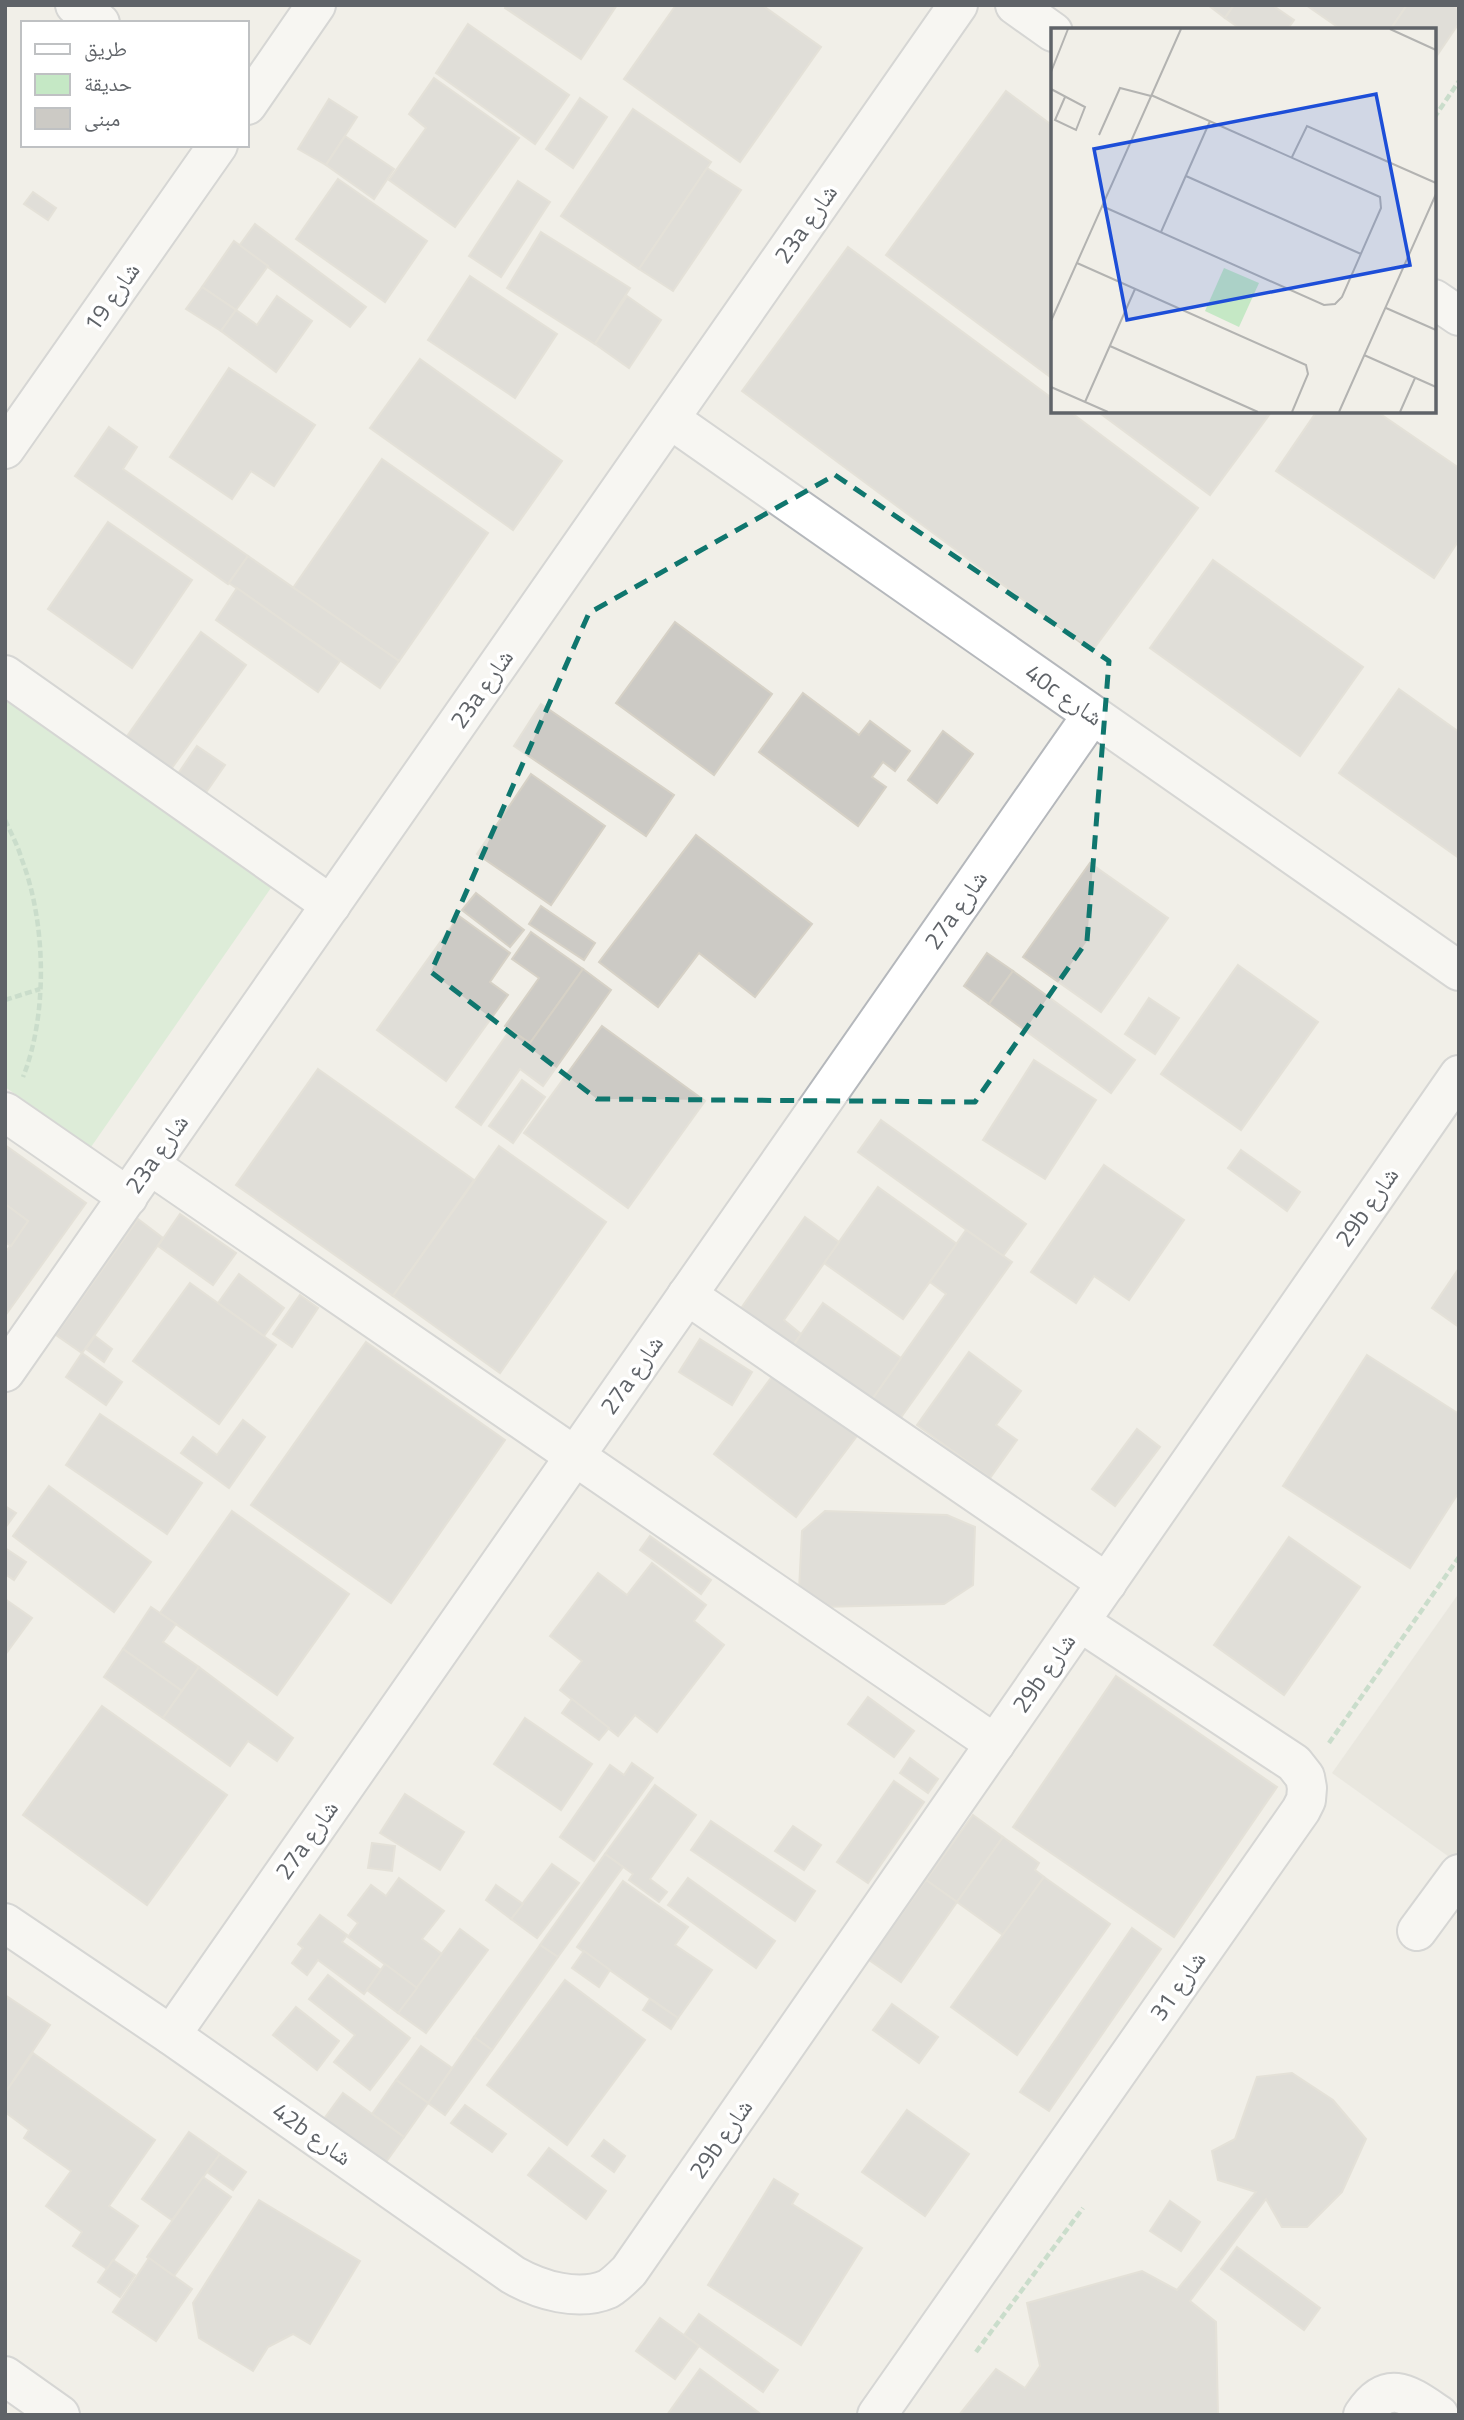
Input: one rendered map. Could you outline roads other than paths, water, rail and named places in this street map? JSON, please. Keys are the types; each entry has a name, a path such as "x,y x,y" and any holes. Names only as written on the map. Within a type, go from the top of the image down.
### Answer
{"street":[{"path":"75,5 97,21"},
{"path":"248,104 316,5"},
{"name":"23a شارع","path":"5,1372 958,5"},
{"path":"1015,5 1051,31"},
{"name":"شارع 19","path":"5,449 217,147"},
{"path":"1436,300 1459,316"},
{"name":"40c شارع","path":"670,419 1459,971"},
{"path":"5,675 331,905"},
{"name":"27a شارع","path":"171,2035 1093,715"},
{"name":"29b شارع","path":"629,2271 1459,1075"},
{"path":"5,1112 128,1197"},
{"path":"150,1165 995,1744"},
{"path":"687,1295 1107,1583"},
{"name":"شارع 31","path":"877,2415 1306,1800 1305,1777 1294,1763 1080,1622"},
{"path":"1417,1931 1459,1874"},
{"name":"42b شارع","path":"5,1923 534,2287 557,2293 583,2294 608,2289 629,2271"},
{"path":"5,2376 60,2415"},
{"path":"1363,2415 1371,2403 1393,2392 1413,2397 1439,2415"}]}
